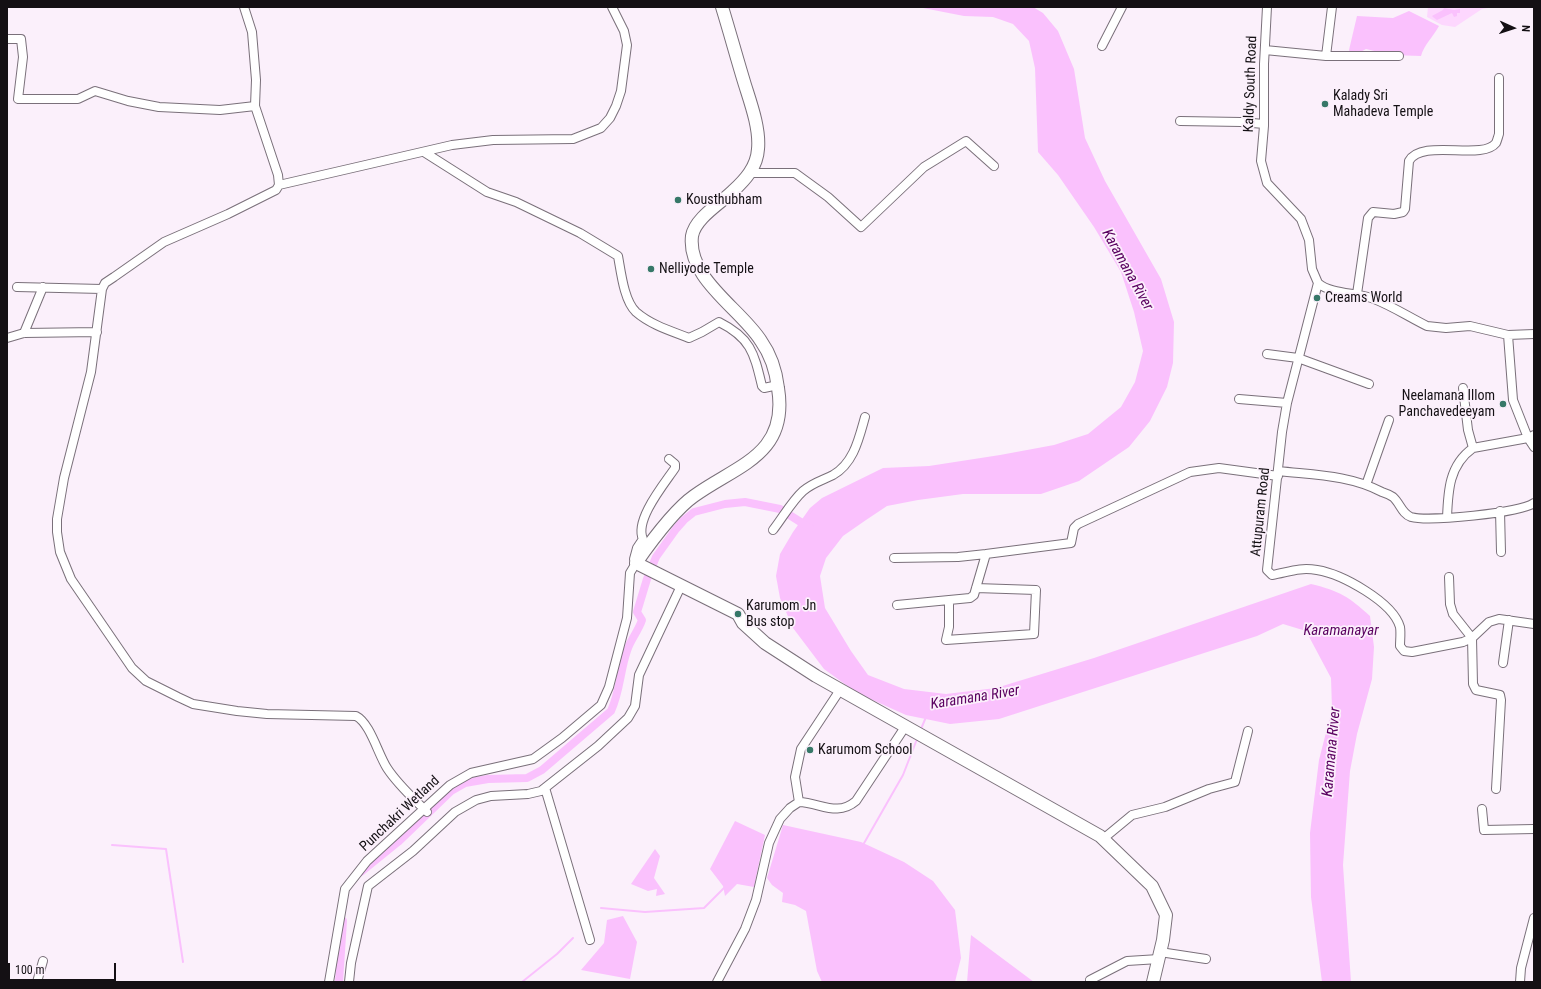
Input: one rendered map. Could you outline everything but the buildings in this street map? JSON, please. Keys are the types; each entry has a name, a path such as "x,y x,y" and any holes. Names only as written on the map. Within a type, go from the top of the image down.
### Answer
{"main road":[{"path":"722,7 754,114 758,149 751,173 732,192 702,217 692,234 692,249 698,266 715,290 760,339 771,358 778,385 781,408 777,428 772,437 754,459 692,497 650,543 636,563 657,575 738,614 743,623 765,643 840,690 1103,839 1152,886 1166,915 1153,982"}],"street":[{"path":"244,7 252,32 256,80 255,106 280,185"},
{"path":"425,811 402,787 387,768 364,723 356,716 267,714 193,704 146,681 132,668 122,655 71,579 60,552 57,532 64,478 91,372 102,289 114,276 164,242 228,214 276,190 280,185 459,144 493,140 573,139 601,128 610,118 619,99 627,45 624,31 612,7"},
{"path":"1102,46 1122,7"},
{"name":"Kaldy South Road","path":"1268,7 1265,50 1264,124 1261,162 1267,183 1302,219 1309,240 1314,278 1318,283"},
{"path":"1326,56 1332,7"},
{"path":"7,39 21,39 24,57 18,99 78,100 95,91 128,101 159,107 220,110 255,106"},
{"path":"1265,50 1326,56 1399,56"},
{"path":"1357,294 1368,218 1373,212 1394,214 1403,212 1405,209 1408,168 1412,156 1431,151 1479,150 1491,147 1496,143 1499,134 1499,78"},
{"path":"1180,121 1264,124"},
{"path":"751,173 795,173 828,197 860,227 924,167 966,141 994,166"},
{"path":"424,152 449,166 487,192 530,209 580,234 618,256 626,294 635,311 658,325 689,338 719,322 733,329 747,342 756,361 762,386 764,388 778,385"},
{"path":"1318,283 1331,289 1374,299 1427,326 1446,328 1470,326 1508,335 1534,334"},
{"name":"Attupuram Road","path":"1318,283 1287,403 1267,570 1272,575 1296,568 1317,570 1340,577 1365,590 1394,616 1400,628 1400,646 1404,651 1412,652 1463,642 1472,638 1489,622 1499,619 1534,624"},
{"path":"17,287 102,289"},
{"path":"24,333 43,288"},
{"path":"7,338 24,333 97,332"},
{"path":"1508,335 1513,400 1531,437 1534,447"},
{"path":"1267,354 1298,358 1369,384"},
{"path":"1463,388 1468,430 1473,448"},
{"path":"1239,399 1287,403"},
{"path":"773,530 796,500 810,485 834,474 848,461 859,441 865,417"},
{"path":"1366,485 1389,420"},
{"path":"1447,518 1448,489 1452,473 1459,461 1473,448 1531,437"},
{"name":"Punchakri Wetland","path":"328,982 340,912 347,884 367,861 425,811 450,785 471,773 533,759 562,738 601,705 609,687 627,618 630,573 636,563 634,558 637,548 643,539 644,518 650,504 675,468 675,464 669,459"},
{"path":"894,558 958,557 1071,543 1074,528 1078,524 1190,472 1219,468 1332,476 1366,485 1393,498 1404,512 1410,516 1447,518 1523,508 1534,504"},
{"path":"1500,511 1501,552"},
{"path":"897,605 970,598 974,595 986,554"},
{"path":"1449,577 1450,604 1453,614 1472,638 1473,684 1476,690 1500,696 1501,700 1496,789"},
{"path":"349,982 351,963 368,886 413,851 455,812 476,800 492,796 528,794 545,788 598,746 628,718 635,706 639,675 681,586"},
{"path":"949,600 949,627 946,644 1034,634 1036,590 976,588"},
{"path":"1503,663 1509,620"},
{"path":"799,802 795,777 801,749 840,690"},
{"path":"717,982 731,958 748,922 756,900 768,843 780,819 790,808 799,802 838,809 847,808 856,801 905,727"},
{"path":"1103,839 1132,815 1165,807 1209,789 1235,782 1248,732"},
{"path":"545,788 590,940"},
{"path":"1482,809 1484,830 1534,829"},
{"path":"1520,982 1520,968 1534,918"},
{"path":"1090,980 1127,961 1159,955 1206,958"},
{"path":"37,982 43,961"}],"shaded area":[{"path":"1428,7 1494,7 1482,9 1455,27 1442,25 1427,17"}],"water":[{"name":"Karamanayar","path":"918,7 1033,7 1043,13 1058,31 1074,69 1085,138 1105,181 1161,279 1174,322 1173,363 1167,387 1150,421 1129,447 1079,481 1041,494 963,494 887,506 843,536 826,558 820,576 825,608 851,651 868,675 904,689 946,694 996,688 1094,658 1311,584 1330,589 1350,599 1370,616 1374,647 1372,679 1357,734 1350,771 1343,865 1351,982 1322,982 1311,897 1310,833 1319,760 1332,709 1331,678 1306,631 1283,624 1257,636 999,719 950,724 906,715 857,693 824,669 793,628 780,598 776,576 780,554 810,508 822,498 883,468 929,466 1000,455 1054,445 1088,434 1121,407 1135,382 1143,351 1134,312 1121,272 1094,227 1058,175 1038,152 1035,68 1029,41 1013,24 993,17 964,16"},
{"path":"1444,8 1454,10 1460,9 1460,13 1457,13 1457,16 1454,17 1452,13 1437,20 1432,16"},
{"path":"1409,11 1439,26 1424,48 1421,56 1391,55 1366,49 1351,57 1349,50 1357,16 1393,18"},
{"path":"735,821 765,835 754,887 737,884 725,896 723,886 710,869"},
{"path":"783,825 861,842 904,862 933,881 955,910 961,958 955,982 822,982 817,971 806,911 795,905 782,902 783,893 772,885 767,878"},
{"path":"655,849 660,856 654,878 665,894 656,896 657,889 648,891 631,884"},
{"path":"623,916 637,942 630,979 581,970 604,943 607,920"},
{"path":"971,935 1034,982 967,982"}],"waterway":[{"path":"361,872 398,842 451,791 465,783 488,779 527,778 542,770 611,711 628,647 642,620 637,612 647,579 656,557 676,529 694,512 725,504 745,502 780,509 810,528"},
{"name":"Karamana River","path":"921,729 926,717"},
{"path":"863,845 903,775 917,739"},
{"path":"112,845 166,849 183,962"},
{"path":"601,908 645,912 704,908 724,888"},
{"path":"339,982 343,921"},
{"path":"522,982 557,954 573,938"}],"place":[{"name":"Kalady Sri Mahadeva Temple","path":"1325,104"},
{"name":"Kousthubham","path":"678,200"},
{"name":"Nelliyode Temple","path":"651,269"},
{"name":"Creams World","path":"1317,298"},
{"name":"Neelamana Illom Panchavedeeyam","path":"1503,404"},
{"name":"Karumom Jn Bus stop","path":"738,614"},
{"name":"Karumom School","path":"810,750"}]}
